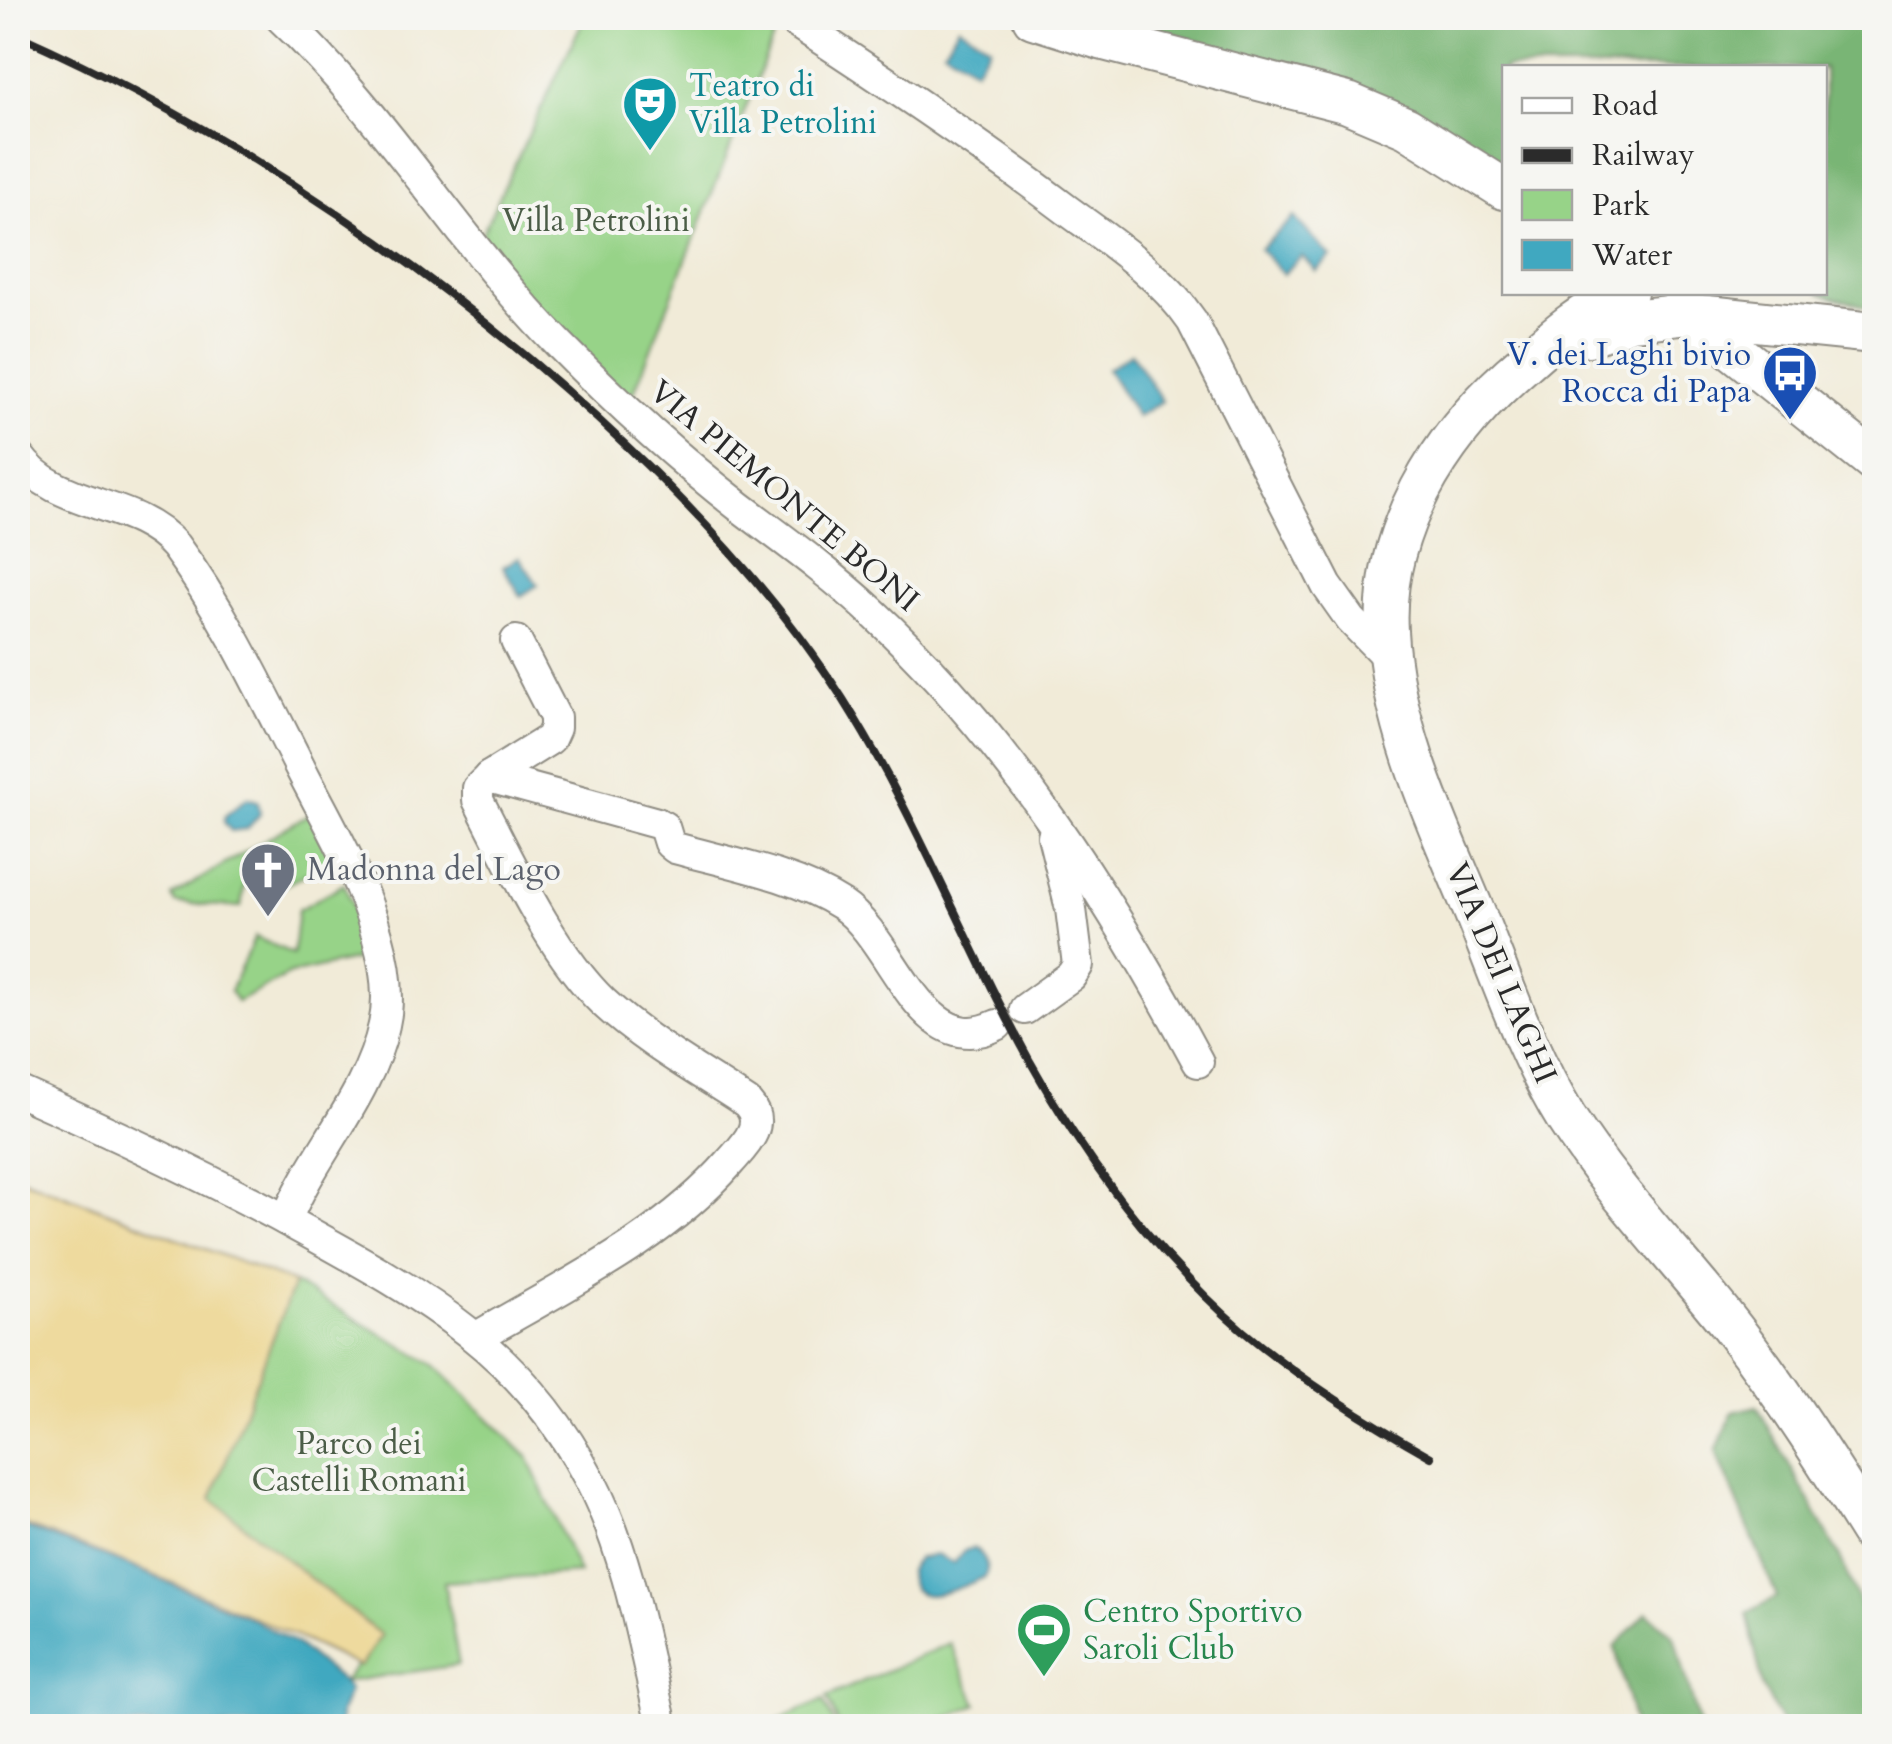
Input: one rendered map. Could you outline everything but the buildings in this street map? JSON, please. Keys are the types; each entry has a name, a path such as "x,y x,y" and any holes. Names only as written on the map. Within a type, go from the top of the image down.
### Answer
{"main road":[{"path":"1033,18 1348,103 1407,128 1502,189"},
{"path":"1538,351 1563,295"},
{"name":"VIA DEI LAGHI","path":"1620,295 1598,305 1538,351 1465,420 1424,482 1403,531 1388,589 1390,660 1408,735 1445,842 1530,1046 1563,1113 1616,1190 1696,1283 1772,1382 1874,1537"},
{"name":"VIA DEI LAGHI","path":"1776,295 1874,329"},
{"name":"VIA DEI LAGHI","path":"1538,351 1590,336 1674,303 1808,324 1874,329"},
{"path":"1674,303 1874,462"},
{"path":"1798,400 1784,378 1781,362 1787,344 1808,324"},
{"path":"1590,336 1645,336 1751,365"}],"street":[{"name":"VIA PIEMONTE BONI","path":"280,18 373,118 535,320 594,380 739,506 819,566 896,634 967,711 1049,817 1136,952 1198,1062"},
{"path":"788,18 1022,176 1130,256 1167,290 1192,321 1334,598 1390,660"},
{"path":"18,456 45,483 145,521 175,546 270,709 372,919 386,976 382,1035 362,1082 306,1176 286,1220"},
{"path":"477,1337 673,1218 746,1144 756,1122 748,1104 633,1028 578,974 548,929 478,800 478,788 489,777 546,742 555,728 555,717 516,641"},
{"path":"489,777 657,823 664,827 675,848 760,872 825,896 848,909 869,929 934,1021 961,1032 980,1032 997,1025"},
{"path":"1025,1009 1071,976 1078,965 1071,910 1049,817"},
{"path":"18,1092 154,1151 411,1290 477,1337 513,1372 548,1413 598,1496 624,1569 662,1726"}],"green space":[{"name":"Villa Petrolini","path":"584,18 781,18 627,410 475,248"},
{"path":"1118,18 1874,18 1874,309 1826,295 1827,65 1502,65 1502,168 1458,135 1394,102"},
{"path":"310,813 333,860 283,886 246,872 241,907 175,903 172,896"},
{"path":"344,884 363,931 363,958 290,974 237,1002 230,991 255,937 293,954 298,910"},
{"name":"Parco dei Castelli Romani","path":"294,1283 434,1365 528,1457 579,1573 444,1582 459,1665 343,1682 381,1636 211,1499"},
{"path":"1757,1406 1839,1555 1874,1638 1874,1726 1783,1726 1763,1687 1747,1613 1777,1597 1716,1451 1733,1412"},
{"path":"1647,1612 1674,1636 1700,1726 1634,1726 1615,1647"},
{"path":"950,1643 977,1704 926,1726 839,1726 827,1697"},
{"path":"823,1700 835,1726 763,1726"}],"sand":[{"path":"18,1177 294,1283 211,1499 381,1635 360,1667 191,1590 18,1523"}],"water":[{"path":"959,26 990,46 975,69 944,49"},
{"path":"1294,217 1331,257 1316,271 1302,256 1283,274 1260,249"},
{"path":"1131,353 1162,401 1137,417 1107,369"},
{"path":"519,557 538,585 521,596 503,567"},
{"path":"247,798 258,801 260,814 247,829 231,831 224,822 225,816"},
{"path":"18,1525 127,1565 249,1617 296,1644 349,1691 340,1713 340,1726 18,1726"},
{"path":"972,1548 985,1560 985,1577 938,1594 917,1592 911,1584 909,1570 918,1558 936,1555 954,1563"}],"railway":[{"path":"18,35 183,118 341,216 490,327 659,477 771,599 843,699 909,818 1031,1063 1082,1147 1141,1226 1207,1298 1265,1349 1334,1398 1431,1457"}],"place":[{"name":"Teatro di Villa Petrolini","path":"650,153"},
{"name":"V. dei Laghi bivio Rocca di Papa","path":"1790,422"},
{"name":"Madonna del Lago","path":"268,919"},
{"name":"Centro Sportivo Saroli Club","path":"1044,1679"}]}
